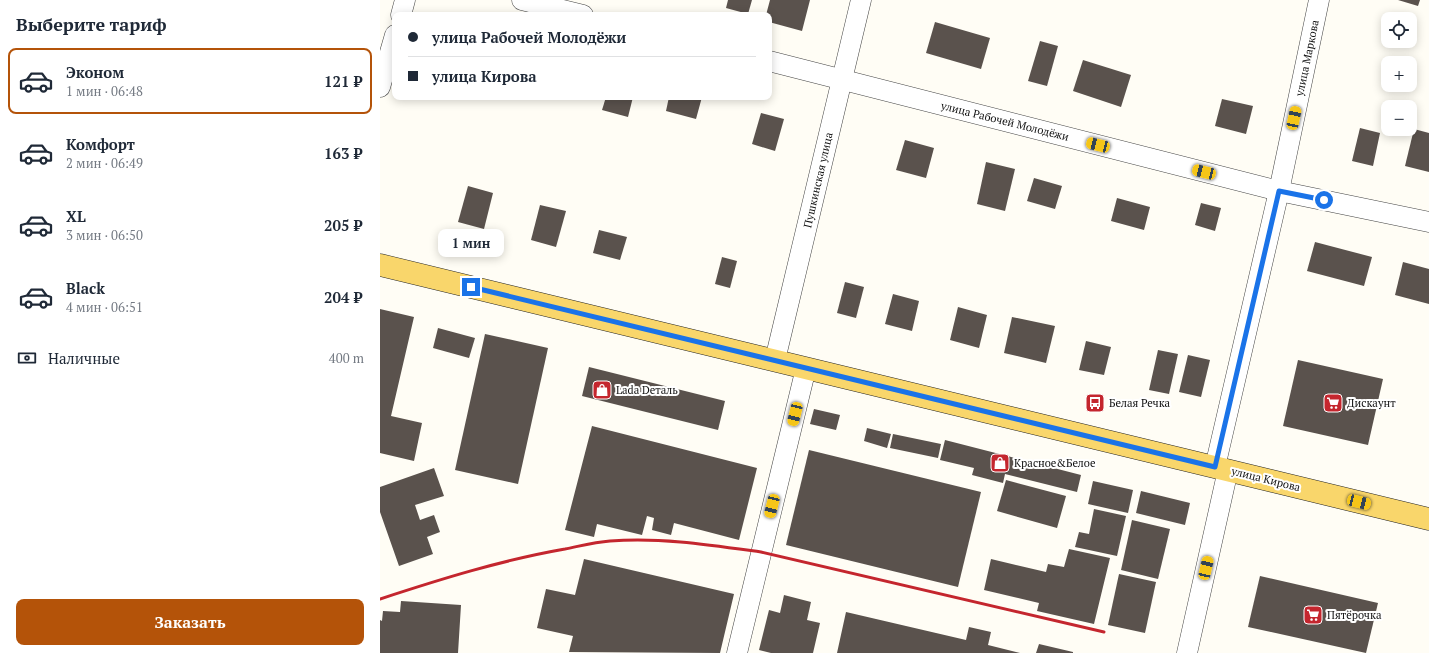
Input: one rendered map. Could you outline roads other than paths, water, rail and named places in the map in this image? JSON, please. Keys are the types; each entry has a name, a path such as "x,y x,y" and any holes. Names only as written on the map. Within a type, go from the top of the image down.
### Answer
{"main road":[{"name":"улица Кирова","path":"380,265 1429,519"}],"street":[{"path":"402,12 405,0"},
{"path":"522,0 570,12"},
{"name":"Пушкинская улица","path":"775,360 860,0"},
{"name":"улица Маркова","path":"1187,653 1222,468 1319,0"},
{"path":"380,87 392,45"},
{"name":"улица Рабочей Молодёжи","path":"772,62 1279,191 1429,222"},
{"path":"737,653 806,368"}],"railway":[{"path":"380,599 426,584 541,553 604,542 648,540 704,544 761,552 1104,632"}],"place":[{"name":"Lada Dеталь","path":"602,390"},
{"name":"Белая Речка","path":"1095,403"},
{"name":"Дискаунт","path":"1333,403"},
{"name":"Красное&Белое","path":"1000,463"},
{"name":"Пятёрочка","path":"1313,615"}]}
